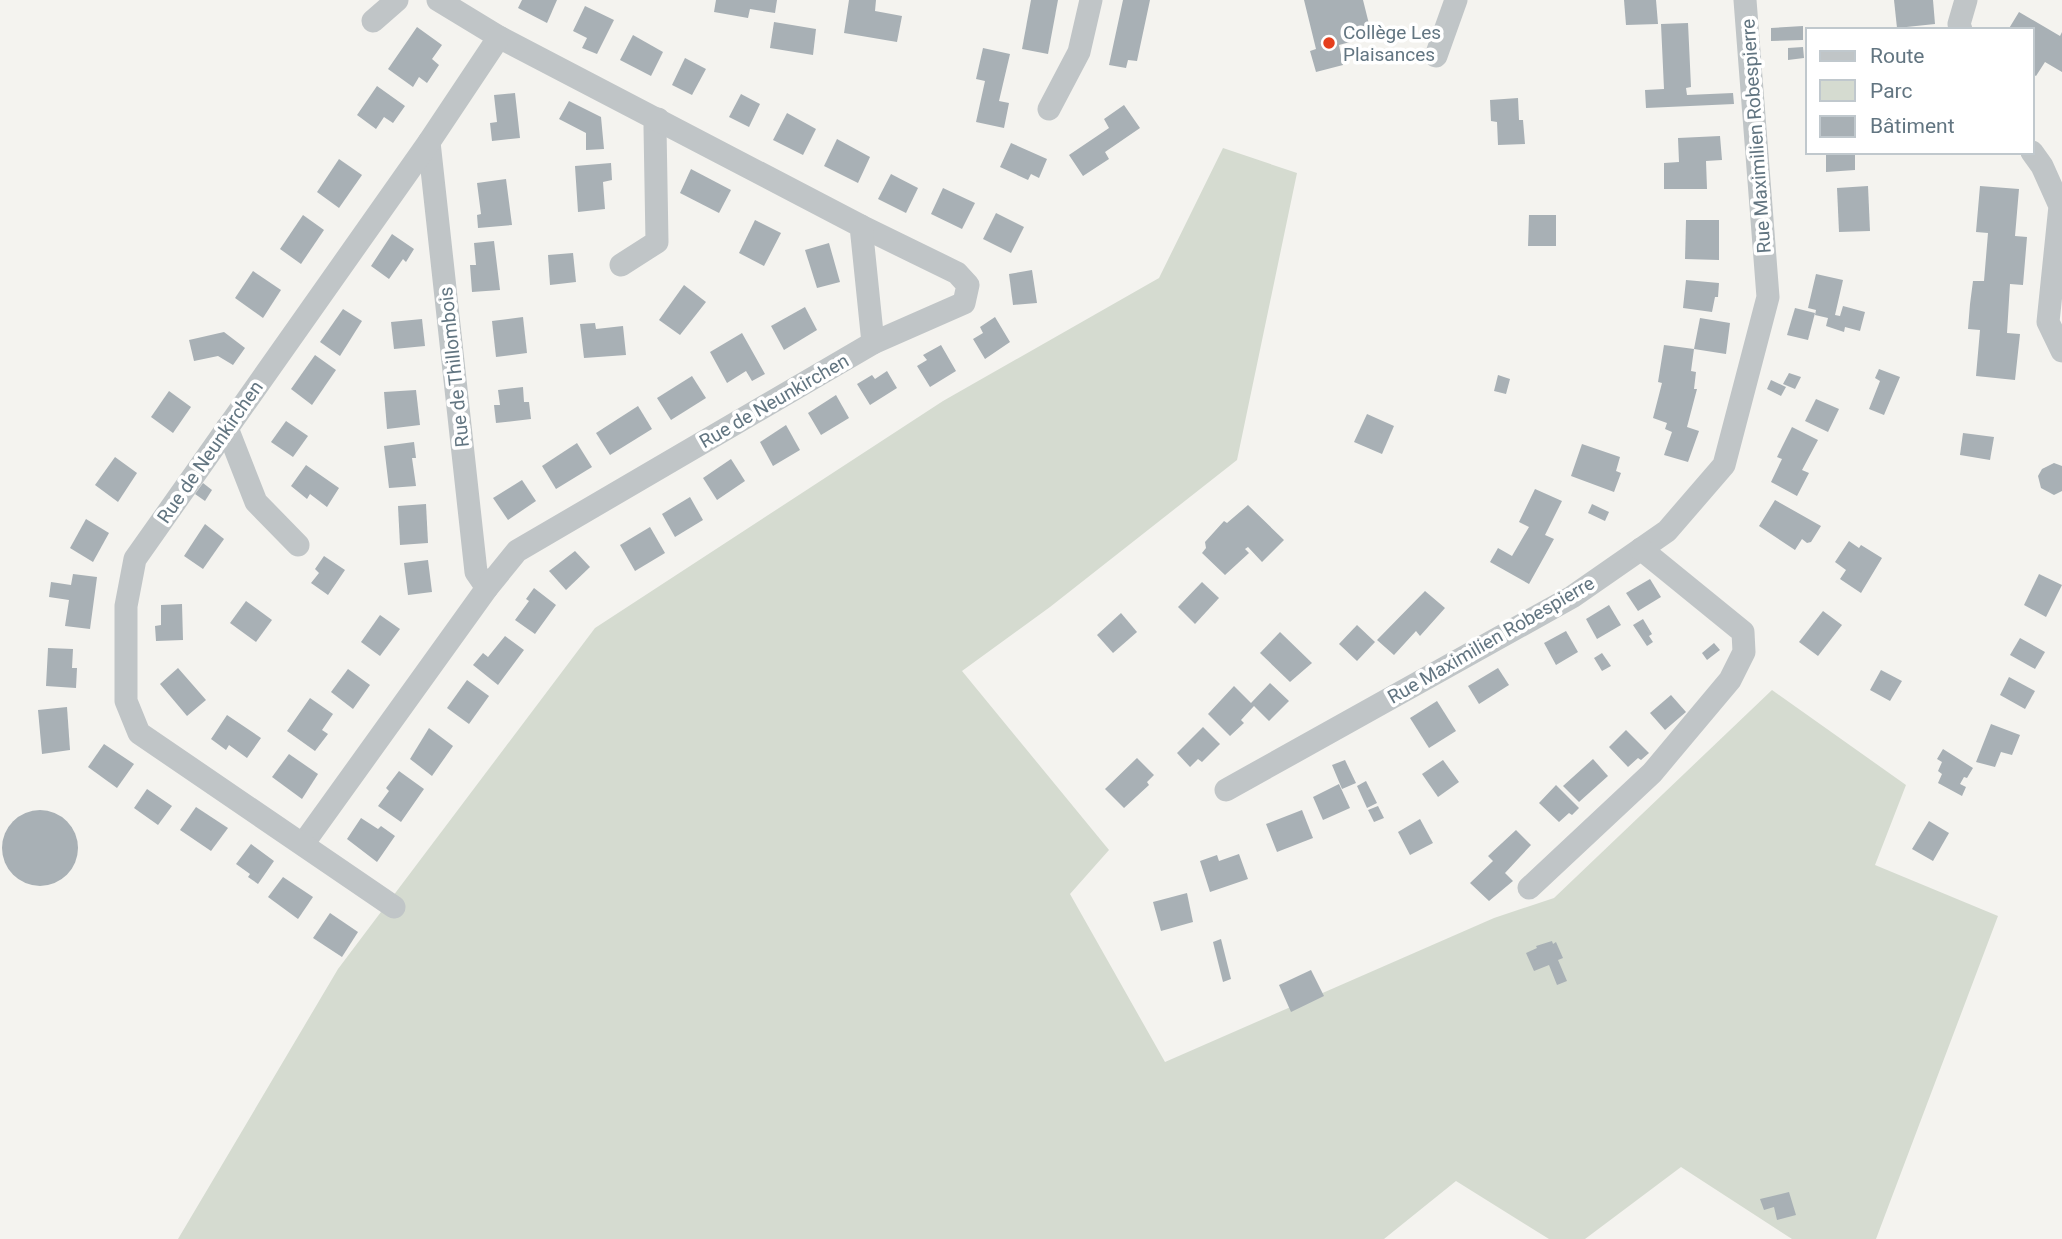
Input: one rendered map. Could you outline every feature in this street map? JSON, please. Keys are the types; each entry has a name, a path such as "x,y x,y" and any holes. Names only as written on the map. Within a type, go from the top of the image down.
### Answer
{"street":[{"path":"373,21 397,0"},
{"name":"Rue de Neunkirchen","path":"303,844 487,588 517,551 873,343 964,303 968,294 968,285 957,273 499,37 438,0"},
{"path":"1049,109 1079,52 1091,0"},
{"path":"1436,56 1456,0"},
{"name":"Rue Maximilien Robespierre","path":"1226,790 1572,597 1667,531 1724,465 1768,297 1745,0"},
{"path":"1960,28 1959,24 1966,0"},
{"name":"Rue de Neunkirchen","path":"394,907 139,733 126,701 126,606 135,559 429,142 499,37"},
{"path":"621,265 657,242 654,127 658,119"},
{"name":"Rue de Thillombois","path":"429,142 476,572 487,588"},
{"path":"2033,154 2042,166 2060,206 2048,322 2062,351"},
{"path":"862,226 873,343"},
{"path":"227,428 256,502 298,545"},
{"path":"1529,888 1652,773 1730,680 1744,652 1743,632 1641,549"}],"green space":[{"path":"1223,148 1297,173 1237,460 1050,607 962,671 1109,850 1070,894 1165,1062 1494,918 1554,898 1772,690 1906,785 1875,865 1998,916 1876,1239 1792,1239 1681,1167 1585,1239 1549,1239 1456,1181 1384,1239 178,1239 338,969 595,628 943,401 1159,278"}],"building":[{"path":"522,0 557,0 547,23 518,8"},
{"path":"716,0 777,0 775,13 750,9 748,18 714,12"},
{"path":"849,0 876,0 875,11 902,16 897,42 844,33"},
{"path":"1031,0 1058,0 1048,54 1022,49"},
{"path":"1123,0 1150,0 1137,61 1128,60 1126,68 1109,65"},
{"path":"1304,0 1363,0 1372,36 1339,45 1343,65 1316,72 1310,51 1316,49"},
{"path":"1624,0 1656,0 1658,24 1626,25"},
{"path":"1894,0 1933,0 1935,24 1897,28"},
{"path":"585,6 614,20 597,54 582,48 587,38 573,31"},
{"path":"2019,12 2060,36 2062,32 2062,72 2045,62 2036,76 2034,75 2034,28 2009,28"},
{"path":"774,22 816,29 813,55 770,48"},
{"path":"1688,23 1691,87 1686,88 1687,95 1733,93 1734,104 1646,108 1645,90 1664,89 1661,24"},
{"path":"1803,26 1803,40 1771,41 1771,28"},
{"path":"417,27 442,45 432,59 439,65 427,83 419,77 413,87 388,69"},
{"path":"633,35 663,52 651,76 620,60"},
{"path":"1803,47 1804,58 1788,60 1788,48"},
{"path":"983,48 1010,54 999,101 1009,103 1004,128 976,122 985,81 976,79"},
{"path":"685,58 706,69 692,95 672,85"},
{"path":"377,86 405,106 393,123 384,117 376,129 357,115"},
{"path":"515,93 520,138 492,141 490,123 497,122 494,95"},
{"path":"741,94 760,104 749,127 729,117"},
{"path":"1518,98 1519,120 1523,120 1525,144 1498,145 1497,122 1491,121 1490,100"},
{"path":"569,101 601,117 604,149 586,150 586,133 559,119"},
{"path":"1124,105 1140,128 1105,152 1109,159 1083,176 1069,155 1109,128 1104,119"},
{"path":"787,113 816,129 803,155 773,140"},
{"path":"1720,136 1722,160 1706,161 1707,189 1664,189 1664,163 1679,162 1678,138"},
{"path":"837,139 870,157 858,183 824,166"},
{"path":"1011,143 1047,159 1039,178 1031,174 1028,180 1000,167"},
{"path":"1826,154 1855,154 1855,170 1826,172"},
{"path":"339,159 362,175 339,208 317,192"},
{"path":"611,163 612,180 603,182 605,209 578,212 575,166"},
{"path":"691,169 731,190 719,213 680,193"},
{"path":"891,174 918,188 906,213 878,199"},
{"path":"506,179 512,225 478,228 477,215 481,214 477,183"},
{"path":"1868,186 1870,231 1839,232 1837,188"},
{"path":"1980,186 2019,189 2015,236 2027,237 2023,285 2010,284 2007,333 2020,334 2015,380 1976,376 1980,330 1968,329 1970,304 1973,281 1984,281 1988,233 1976,232"},
{"path":"943,188 975,203 962,229 931,214"},
{"path":"996,213 1024,227 1011,253 983,239"},
{"path":"303,215 324,230 301,264 280,249"},
{"path":"1529,215 1556,215 1556,246 1528,246"},
{"path":"755,220 781,233 764,266 739,253"},
{"path":"1686,220 1719,220 1719,260 1685,259"},
{"path":"392,234 414,249 406,262 403,259 389,279 371,266"},
{"path":"494,241 500,290 472,292 470,265 476,265 474,243"},
{"path":"829,243 840,282 817,288 805,250"},
{"path":"573,253 576,282 550,285 548,255"},
{"path":"1032,270 1037,303 1013,305 1009,274"},
{"path":"253,271 281,290 263,318 235,298"},
{"path":"1816,274 1843,280 1835,315 1840,316 1843,306 1865,312 1860,331 1845,327 1844,332 1826,326 1828,318 1815,315 1816,310 1808,308"},
{"path":"1686,280 1719,283 1718,297 1715,297 1712,312 1683,308"},
{"path":"684,285 706,302 680,335 659,320"},
{"path":"805,307 817,330 784,350 771,326"},
{"path":"1795,308 1815,313 1808,340 1787,335"},
{"path":"343,309 362,321 340,356 320,342"},
{"path":"523,317 527,353 496,357 492,321"},
{"path":"995,317 1010,342 985,359 973,339 983,333 980,327"},
{"path":"1700,318 1730,323 1726,354 1694,349"},
{"path":"422,319 425,346 394,349 391,322"},
{"path":"595,323 596,329 623,326 626,355 584,358 580,324"},
{"path":"224,332 245,348 233,365 218,356 194,361 189,340"},
{"path":"742,333 765,374 752,381 746,371 727,383 710,352"},
{"path":"941,345 956,371 930,387 917,366 927,360 923,355"},
{"path":"1664,345 1694,349 1691,371 1696,372 1694,389 1697,389 1687,427 1699,431 1688,462 1664,455 1672,432 1665,429 1667,423 1653,418 1662,383 1658,382"},
{"path":"315,355 336,370 312,405 291,389"},
{"path":"1879,369 1900,377 1884,415 1869,409 1880,381 1875,378"},
{"path":"887,371 897,388 870,405 857,384 872,375 875,379"},
{"path":"1789,373 1801,377 1795,389 1783,384"},
{"path":"1498,375 1510,379 1506,394 1494,391"},
{"path":"692,376 706,398 671,420 657,398"},
{"path":"1771,380 1786,387 1781,396 1767,389"},
{"path":"523,387 524,402 529,402 531,419 496,423 494,405 500,405 498,390"},
{"path":"416,390 420,425 387,429 384,392"},
{"path":"169,391 191,407 173,433 151,417"},
{"path":"836,395 849,418 821,435 808,413"},
{"path":"1816,399 1839,409 1828,432 1805,421"},
{"path":"638,406 652,429 610,455 596,433"},
{"path":"1367,414 1394,426 1382,454 1354,442"},
{"path":"286,421 308,436 293,457 271,442"},
{"path":"786,425 800,450 773,466 760,442"},
{"path":"1792,427 1818,440 1802,470 1809,473 1797,496 1771,482 1782,459 1777,457"},
{"path":"1963,433 1994,437 1990,460 1960,455"},
{"path":"414,442 416,458 412,458 416,486 389,488 384,446"},
{"path":"577,443 592,467 556,489 542,466"},
{"path":"1582,444 1620,457 1616,471 1621,473 1614,492 1571,476"},
{"path":"115,457 137,473 118,502 95,485"},
{"path":"731,459 745,481 717,500 703,478"},
{"path":"2054,463 2062,466 2062,491 2054,495 2041,488 2038,476 2042,469"},
{"path":"306,465 339,488 327,507 310,494 307,499 291,486"},
{"path":"522,480 536,501 508,520 493,498"},
{"path":"203,483 212,490 205,501 195,494"},
{"path":"1535,489 1562,501 1545,535 1554,539 1529,584 1490,562 1498,548 1512,556 1529,527 1519,522"},
{"path":"690,497 703,520 675,537 662,514"},
{"path":"1775,500 1821,526 1811,542 1807,543 1802,539 1795,550 1759,526"},
{"path":"426,504 428,543 400,545 398,506"},
{"path":"1592,504 1609,512 1605,521 1588,513"},
{"path":"1248,505 1284,540 1262,562 1248,547 1245,549 1249,553 1225,575 1202,553 1206,548 1205,542 1224,521 1227,523"},
{"path":"86,519 109,533 93,562 70,548"},
{"path":"205,524 224,539 203,569 184,556"},
{"path":"650,527 665,553 635,571 620,545"},
{"path":"1849,541 1882,558 1861,593 1840,579 1846,570 1835,562"},
{"path":"575,551 590,567 566,590 549,571"},
{"path":"324,556 345,570 328,595 311,583 319,573 315,569"},
{"path":"428,560 432,592 408,595 404,563"},
{"path":"73,574 97,577 90,629 65,626 69,600 49,597 51,582 71,585"},
{"path":"2039,574 2062,585 2046,617 2024,605"},
{"path":"1650,579 1661,597 1638,611 1626,593"},
{"path":"1202,582 1219,598 1195,624 1178,607"},
{"path":"534,588 556,605 535,634 515,620 529,601 526,599"},
{"path":"1425,591 1445,608 1420,636 1416,631 1394,655 1377,640"},
{"path":"246,601 272,620 256,642 230,623"},
{"path":"182,604 183,640 156,641 155,626 161,625 161,605"},
{"path":"1609,605 1621,625 1597,639 1586,619"},
{"path":"1823,611 1842,625 1818,656 1799,642"},
{"path":"1121,613 1137,632 1113,653 1097,635"},
{"path":"380,615 400,629 380,656 361,642"},
{"path":"1643,619 1652,634 1649,636 1653,642 1647,646 1633,625"},
{"path":"1357,625 1375,642 1357,661 1339,644"},
{"path":"1566,631 1578,652 1556,665 1544,643"},
{"path":"1280,632 1312,663 1290,682 1260,653"},
{"path":"505,636 524,650 498,685 473,665 483,653 488,657"},
{"path":"2020,638 2045,652 2035,669 2010,655"},
{"path":"1714,643 1720,650 1707,660 1702,653"},
{"path":"48,648 73,649 72,668 77,668 76,688 46,686"},
{"path":"1602,653 1611,666 1602,671 1594,658"},
{"path":"178,668 206,700 187,716 160,684"},
{"path":"1498,668 1509,685 1479,704 1468,686"},
{"path":"348,669 370,685 353,709 331,692"},
{"path":"1881,670 1902,681 1890,701 1870,690"},
{"path":"2009,677 2035,691 2025,709 2000,695"},
{"path":"467,680 489,696 469,724 447,708"},
{"path":"1270,683 1289,701 1269,721 1254,706 1241,720 1244,723 1230,736 1208,714 1234,686 1251,703"},
{"path":"1671,695 1686,712 1665,730 1650,713"},
{"path":"310,698 333,714 322,730 328,734 315,751 287,731"},
{"path":"1437,701 1456,731 1429,748 1410,718"},
{"path":"67,707 70,750 42,754 38,710"},
{"path":"227,715 261,738 247,758 229,745 226,750 211,739"},
{"path":"1991,724 2020,735 2012,755 2001,752 1995,767 1976,762"},
{"path":"1203,727 1220,744 1202,762 1198,759 1190,767 1177,753"},
{"path":"429,728 453,746 432,776 410,759"},
{"path":"1626,730 1649,753 1628,767 1609,747"},
{"path":"104,744 134,764 117,788 88,767"},
{"path":"1943,749 1973,768 1960,784 1966,787 1962,796 1938,783 1942,774 1938,771 1942,762 1937,759"},
{"path":"289,754 318,774 302,799 272,777"},
{"path":"1137,758 1154,775 1147,782 1149,785 1124,808 1105,789"},
{"path":"1593,759 1608,776 1579,802 1563,786"},
{"path":"1345,760 1356,783 1342,789 1332,765"},
{"path":"1443,760 1459,782 1438,797 1422,774"},
{"path":"399,771 424,789 401,822 378,806 389,791 386,788"},
{"path":"1366,781 1377,803 1367,808 1357,786"},
{"path":"1339,784 1350,808 1323,820 1313,797"},
{"path":"1556,785 1579,808 1559,822 1539,803"},
{"path":"147,789 172,806 158,825 134,808"},
{"path":"1378,806 1384,818 1374,822 1368,810"},
{"path":"196,807 228,828 211,851 180,830"},
{"path":"40,810 55,813 67,821 75,833 78,848 75,863 67,875 55,883 40,886 25,883 13,875 5,863 2,848 5,833 13,821 25,813"},
{"path":"1302,810 1313,838 1277,852 1266,824"},
{"path":"361,818 378,829 381,826 395,836 377,862 347,839"},
{"path":"1420,819 1433,843 1410,855 1398,832"},
{"path":"1929,821 1949,833 1933,861 1912,849"},
{"path":"1516,830 1531,845 1505,873 1513,881 1489,901 1470,883 1493,861 1488,856"},
{"path":"251,844 274,861 258,884 236,864"},
{"path":"1239,854 1248,879 1210,892 1200,861 1217,855 1219,861"},
{"path":"283,877 313,897 298,919 268,897"},
{"path":"1187,893 1193,922 1161,931 1153,902"},
{"path":"330,913 358,932 342,957 313,938"},
{"path":"1221,939 1231,979 1223,982 1213,942"},
{"path":"1552,941 1553,944 1556,942 1563,958 1558,960 1567,981 1557,985 1549,965 1534,971 1526,953 1537,948 1536,946"},
{"path":"1311,970 1324,996 1291,1012 1279,985"},
{"path":"1789,1192 1796,1215 1777,1220 1774,1207 1764,1210 1760,1199"}],"place":[{"name":"Collège Les Plaisances","path":"1329,43"}]}
